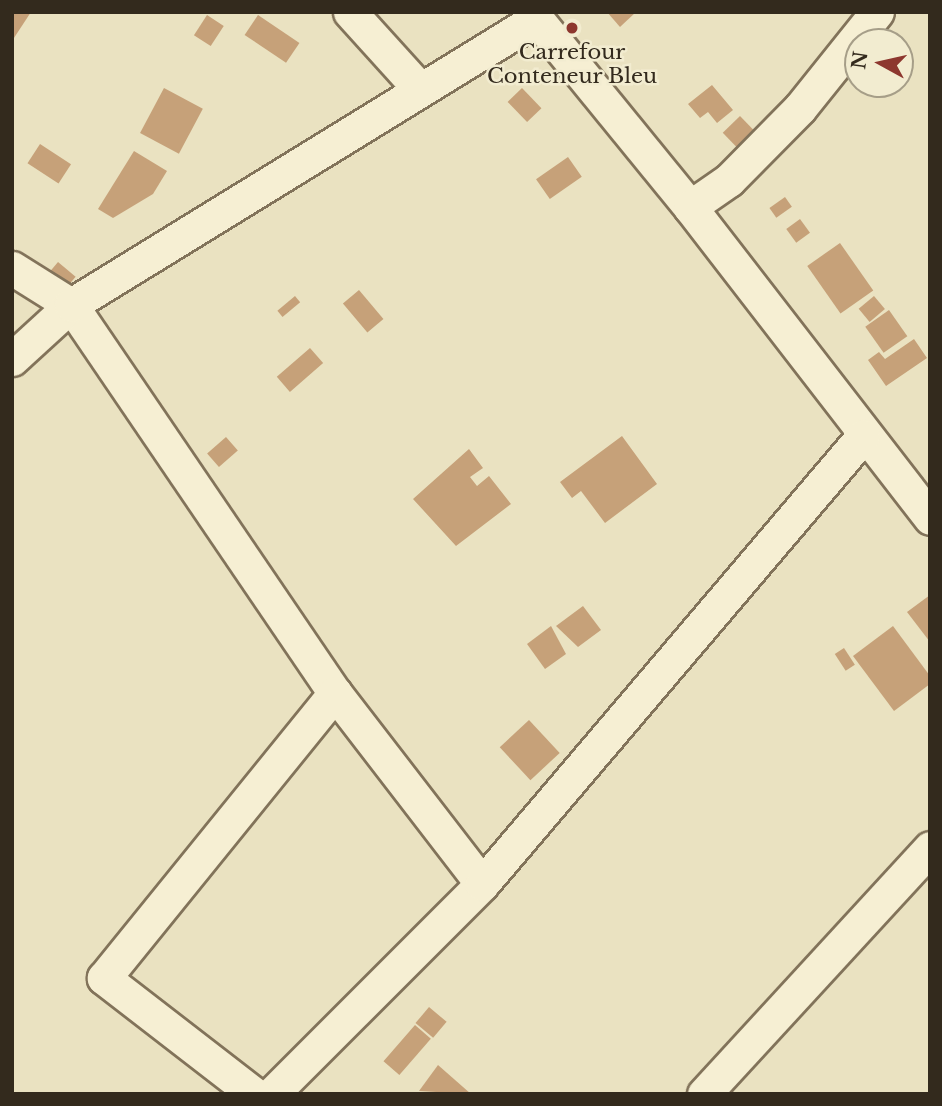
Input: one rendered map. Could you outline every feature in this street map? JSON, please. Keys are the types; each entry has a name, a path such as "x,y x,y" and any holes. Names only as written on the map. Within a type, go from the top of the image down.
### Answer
{"street":[{"path":"350,12 418,87"},
{"path":"690,207 729,180 800,108 877,12"},
{"path":"12,359 71,305 533,15 690,207 863,436 930,518"},
{"path":"12,268 71,305 335,693 482,884"},
{"path":"272,1094 482,884 863,436"},
{"path":"254,1094 104,978 335,693"},
{"path":"704,1094 930,848"}],"building":[{"path":"12,12 31,12 12,41"},
{"path":"607,12 636,12 620,27"},
{"path":"207,15 224,26 211,46 194,35"},
{"path":"258,15 299,43 286,63 245,35"},
{"path":"712,85 733,110 717,123 708,112 700,118 688,104"},
{"path":"164,88 203,109 179,154 140,133"},
{"path":"522,88 541,108 527,122 508,102"},
{"path":"740,116 762,139 745,156 723,133"},
{"path":"40,144 71,164 59,183 27,163"},
{"path":"134,151 167,171 153,194 113,218 98,209"},
{"path":"568,157 582,177 550,199 536,179"},
{"path":"785,197 792,207 776,218 769,208"},
{"path":"800,219 810,233 796,243 786,229"},
{"path":"840,243 873,291 841,313 807,266"},
{"path":"58,262 76,277 62,293 45,278"},
{"path":"359,290 383,319 367,333 343,303"},
{"path":"295,296 300,302 283,317 277,311"},
{"path":"874,296 885,309 870,322 859,309"},
{"path":"889,310 907,336 884,353 865,327"},
{"path":"914,339 927,358 886,386 868,360 879,352 885,359"},
{"path":"310,348 323,363 290,392 277,377"},
{"path":"622,436 657,484 605,523 581,491 572,498 560,482"},
{"path":"226,437 238,451 219,467 207,453"},
{"path":"469,449 483,468 470,477 477,486 489,476 511,504 456,546 413,499"},
{"path":"930,595 930,642 907,612"},
{"path":"583,606 601,630 578,647 556,626"},
{"path":"551,626 566,654 545,669 527,644"},
{"path":"893,626 930,676 930,684 894,711 853,656"},
{"path":"844,648 855,665 846,671 835,654"},
{"path":"529,720 560,753 530,780 500,747"},
{"path":"429,1007 447,1022 433,1038 416,1023"},
{"path":"415,1025 431,1039 399,1075 384,1061"},
{"path":"438,1065 471,1094 419,1091"}],"place":[{"name":"Carrefour Conteneur Bleu","path":"572,28"}]}
